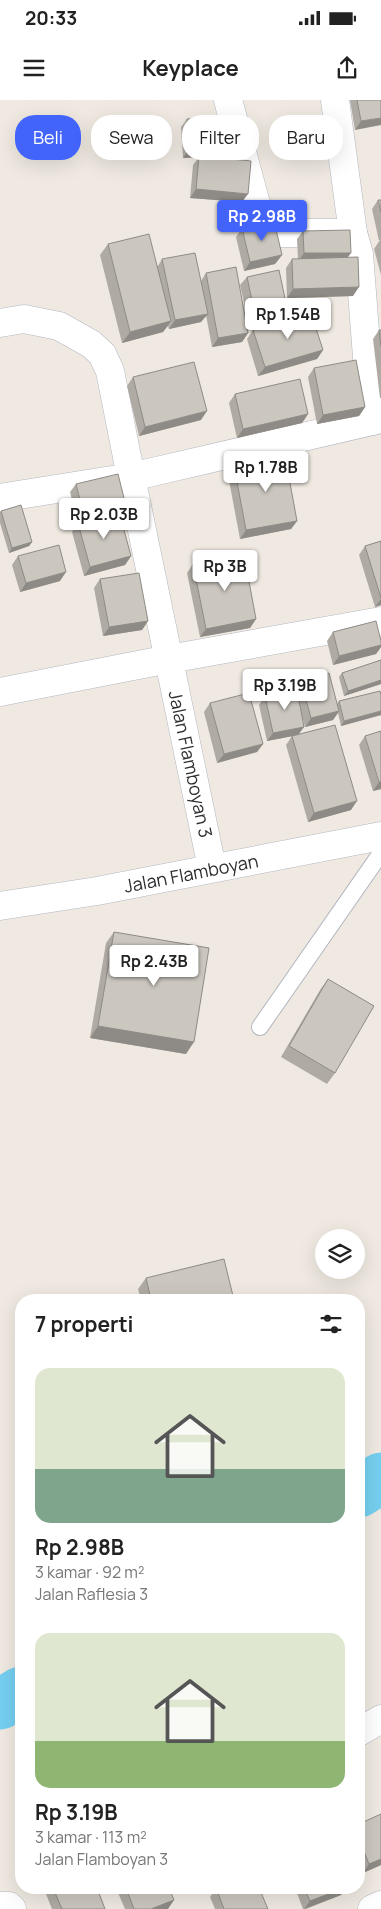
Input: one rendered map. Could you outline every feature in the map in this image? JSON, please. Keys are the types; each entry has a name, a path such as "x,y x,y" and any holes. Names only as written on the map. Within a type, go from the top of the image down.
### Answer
{"street":[{"path":"228,100 254,200 263,222 270,229 278,233 353,233"},
{"path":"0,498 131,477 377,420 359,254 353,233 335,100"},
{"name":"Jalan Flamboyan 3","path":"0,323 24,319 59,326 91,344 102,354 110,371 212,868"},
{"path":"0,692 381,621"},
{"name":"Jalan Flamboyan","path":"0,906 97,891 381,836"},
{"path":"365,1728 381,1719"},
{"path":"372,1909 381,1905"},
{"path":"0,1906 9,1906 12,1909"}],"lane":[{"path":"260,1027 381,854"}],"building":[{"path":"357,100 381,100 381,118 361,121"},
{"path":"199,160 251,161 248,194 196,189"},
{"path":"378,200 381,200 381,212"},
{"path":"274,221 282,255 250,262 242,228"},
{"path":"350,230 351,253 304,253 303,231"},
{"path":"149,234 171,321 130,332 108,244"},
{"path":"195,253 208,314 175,320 162,259"},
{"path":"358,257 359,287 293,289 292,259"},
{"path":"236,267 248,333 218,338 206,273"},
{"path":"279,270 287,308 255,315 247,277"},
{"path":"311,313 323,350 265,367 253,330"},
{"path":"379,330 381,330 381,346"},
{"path":"356,360 365,407 323,415 314,368"},
{"path":"194,362 207,411 145,427 133,377"},
{"path":"300,379 308,414 243,429 235,394"},
{"path":"285,456 297,521 246,530 234,466"},
{"path":"118,474 126,506 84,516 76,484"},
{"path":"21,505 32,542 12,548 1,511"},
{"path":"119,512 131,556 90,567 78,523"},
{"path":"381,541 381,598 365,546"},
{"path":"59,545 66,572 26,583 18,556"},
{"path":"244,555 256,619 206,629 193,564"},
{"path":"139,573 148,621 109,627 100,579"},
{"path":"376,621 381,645 339,656 333,632"},
{"path":"381,660 381,680 348,691 342,673"},
{"path":"329,673 339,711 311,718 301,681"},
{"path":"297,690 304,727 273,733 265,696"},
{"path":"380,691 381,711 344,721 339,701"},
{"path":"249,693 263,744 224,754 210,703"},
{"path":"335,725 357,801 314,813 292,736"},
{"path":"381,731 381,782 379,782 365,736"},
{"path":"114,932 209,948 194,1042 98,1026"},
{"path":"328,979 374,1006 335,1073 289,1046"},
{"path":"224,1259 233,1294 150,1294 146,1278"},
{"path":"381,1814 381,1859 369,1864 365,1854 365,1821"},
{"path":"56,1894 99,1894 105,1909 62,1909"},
{"path":"128,1894 172,1894 174,1900 151,1909 134,1909"},
{"path":"218,1894 262,1894 268,1909 224,1909"},
{"path":"307,1894 328,1894 310,1901"}],"waterway":[{"path":"365,1488 381,1478"},
{"path":"0,1704 15,1695"}]}
